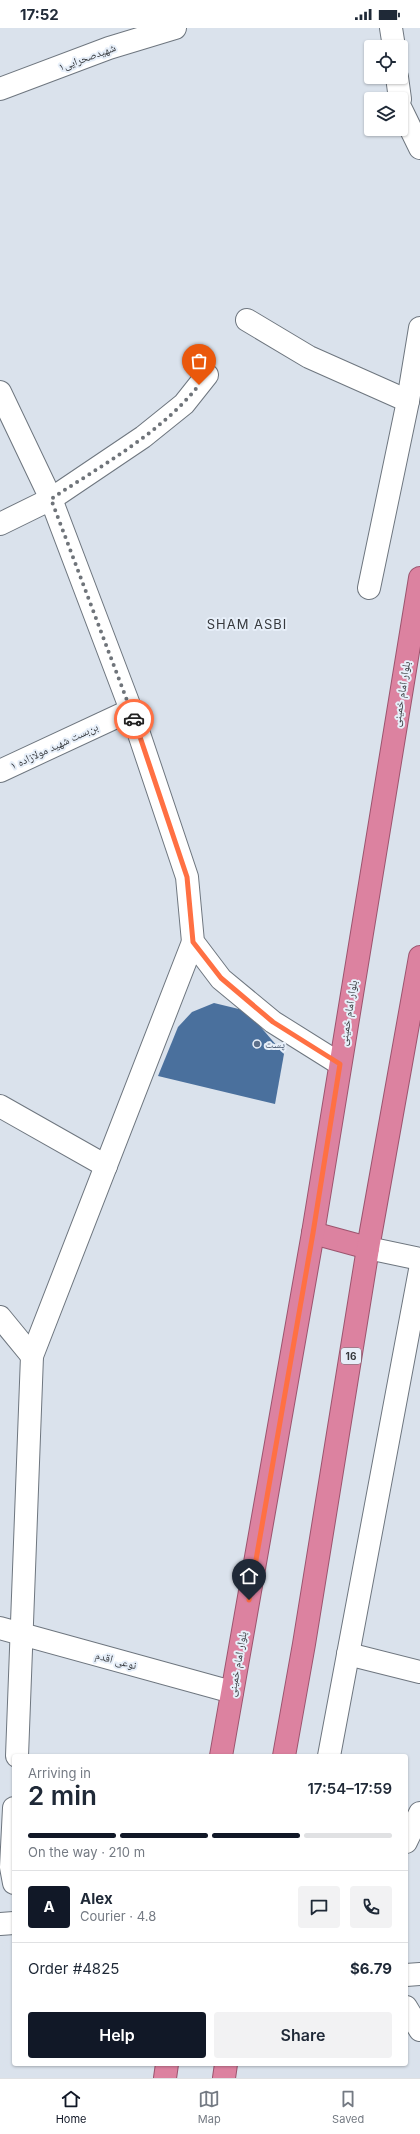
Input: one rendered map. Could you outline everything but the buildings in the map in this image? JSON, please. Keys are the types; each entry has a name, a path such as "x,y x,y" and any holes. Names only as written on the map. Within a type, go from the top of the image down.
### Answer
{"highway":[{"name":"بلوار امام خمینی","path":"221,1754 313,1233 420,578"},
{"name":"16","path":"284,1754 306,1636 368,1248 420,957"},
{"path":"313,1233 368,1248"},
{"path":"165,2078 167,2066"},
{"path":"224,2078 226,2066"}],"street":[{"name":"شهیدصحرایی۱","path":"0,89 109,48 175,28"},
{"path":"391,28 393,40"},
{"path":"408,123 420,148"},
{"path":"247,320 309,357 408,401"},
{"path":"369,588 408,401 420,328"},
{"path":"0,524 51,499 143,437 178,409 207,375"},
{"path":"0,392 51,499 131,710 187,877 193,942 32,1356 16,1754"},
{"name":"بن‌بست شهید مولازاده ۱","path":"0,771 131,710"},
{"path":"193,942 221,978 273,1022 340,1064"},
{"path":"0,1106 106,1166"},
{"path":"368,1248 420,1259"},
{"path":"329,1754 420,1270"},
{"path":"0,1317 32,1356"},
{"name":"نوعی اقدم","path":"0,1628 232,1692"},
{"path":"348,1654 420,1672"},
{"path":"408,1838 420,1813"},
{"path":"12,1847 12,1872"},
{"path":"0,1924 12,1923"},
{"path":"408,1975 420,1974"},
{"path":"408,2010 420,2030"}],"way so far":[{"path":"134,719 51,499 143,437 184,404 199,385"}],"place":[{"name":"پست","path":"257,1044"}],"district":[{"name":"SHAM ASBI","path":"247,624"}],"route":[{"path":"134,719 187,877 193,942 221,978 273,1022 340,1064 313,1233 249,1600"}]}
